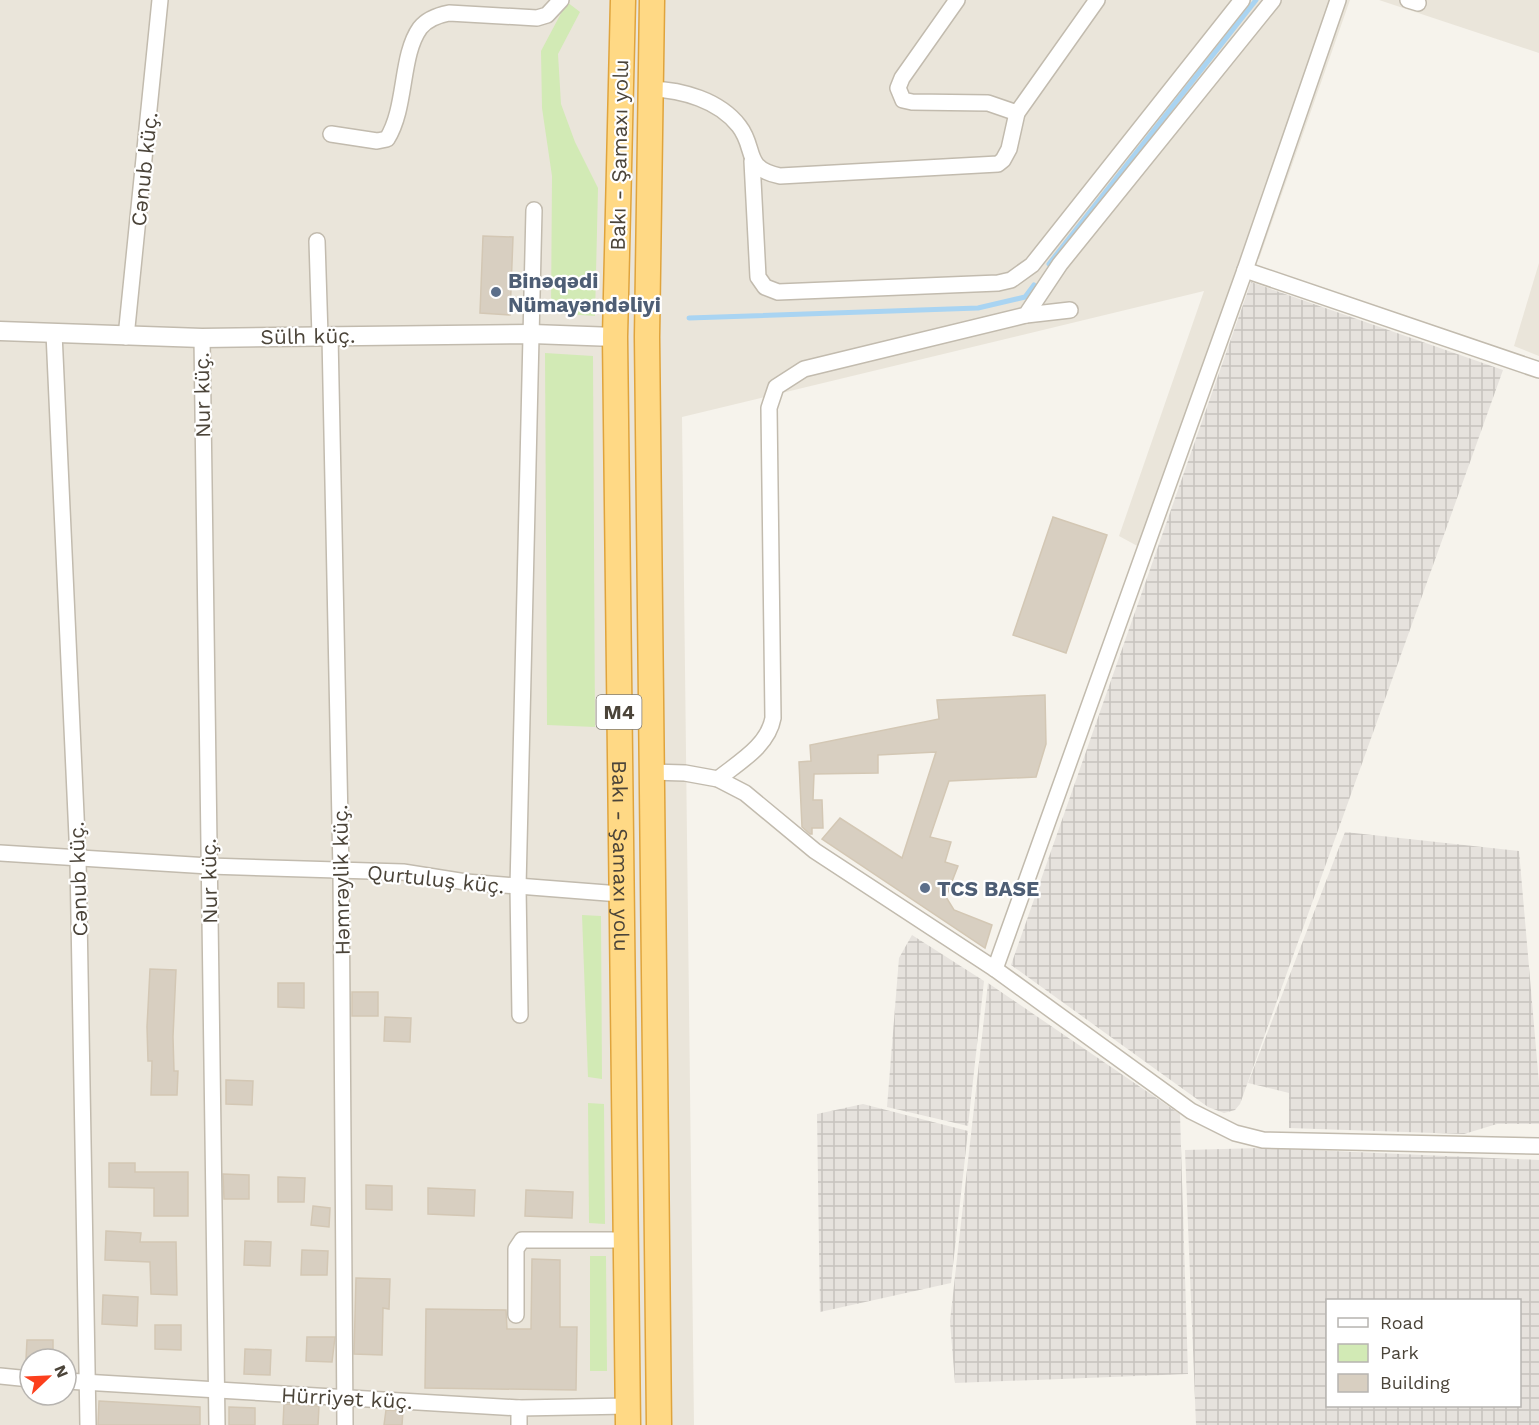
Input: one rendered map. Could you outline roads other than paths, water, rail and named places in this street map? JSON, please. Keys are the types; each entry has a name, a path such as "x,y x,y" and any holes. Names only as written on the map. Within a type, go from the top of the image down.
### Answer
{"highway":[{"name":"Bakı - Şamaxı yolu","path":"623,0 615,337 628,1415"},
{"name":"Bakı - Şamaxı yolu","path":"653,7 647,337 659,1425"}],"street":[{"name":"Cənub küç.","path":"126,337 160,0"},
{"path":"331,134 377,141 387,139 395,127 413,45 421,26 436,16 449,13 537,18 547,15 561,0"},
{"path":"957,0 902,78 898,88 903,100 988,103 1017,113"},
{"path":"752,161 768,173 780,176 998,164 1004,160 1009,149 1017,113 1097,0"},
{"path":"651,89 678,90 724,113 738,125 747,139 752,161 758,277 765,287 778,292 998,283 1011,280 1032,265 1242,0"},
{"path":"1026,315 1050,278 1273,0"},
{"path":"995,969 1245,270 1338,0"},
{"path":"520,1015 518,887 534,210"},
{"name":"Həmrəylik küç.","path":"316,241 325,336 341,871 345,1425"},
{"path":"1032,265 1050,278"},
{"path":"1245,270 1539,370"},
{"path":"718,779 763,742 771,731 773,718 769,408 776,387 804,369 1026,315 1070,310"},
{"name":"Sülh küç.","path":"0,331 202,338 532,334 615,337"},
{"name":"Cənub küç.","path":"54,333 78,859 88,1425"},
{"name":"Nur küç.","path":"202,338 217,1425"},
{"path":"651,772 685,773 718,779 752,798 815,851 995,969 1191,1111 1235,1133 1263,1140 1539,1146"},
{"name":"Qurtuluş küç.","path":"0,853 209,866 403,872 518,887 621,894"},
{"path":"516,1315 516,1249 522,1240 627,1240"},
{"path":"0,1376 18,1378"},
{"name":"Hürriyət küç.","path":"78,1383 628,1415"},
{"path":"519,1408 519,1425"}],"waterway":[{"path":"1049,264 1256,0"},
{"path":"689,318 978,308 1025,297 1034,285"}],"place":[{"name":"Binəqədi Nümayəndəliyi","path":"496,292"},
{"name":"TCS BASE","path":"925,888"}]}
